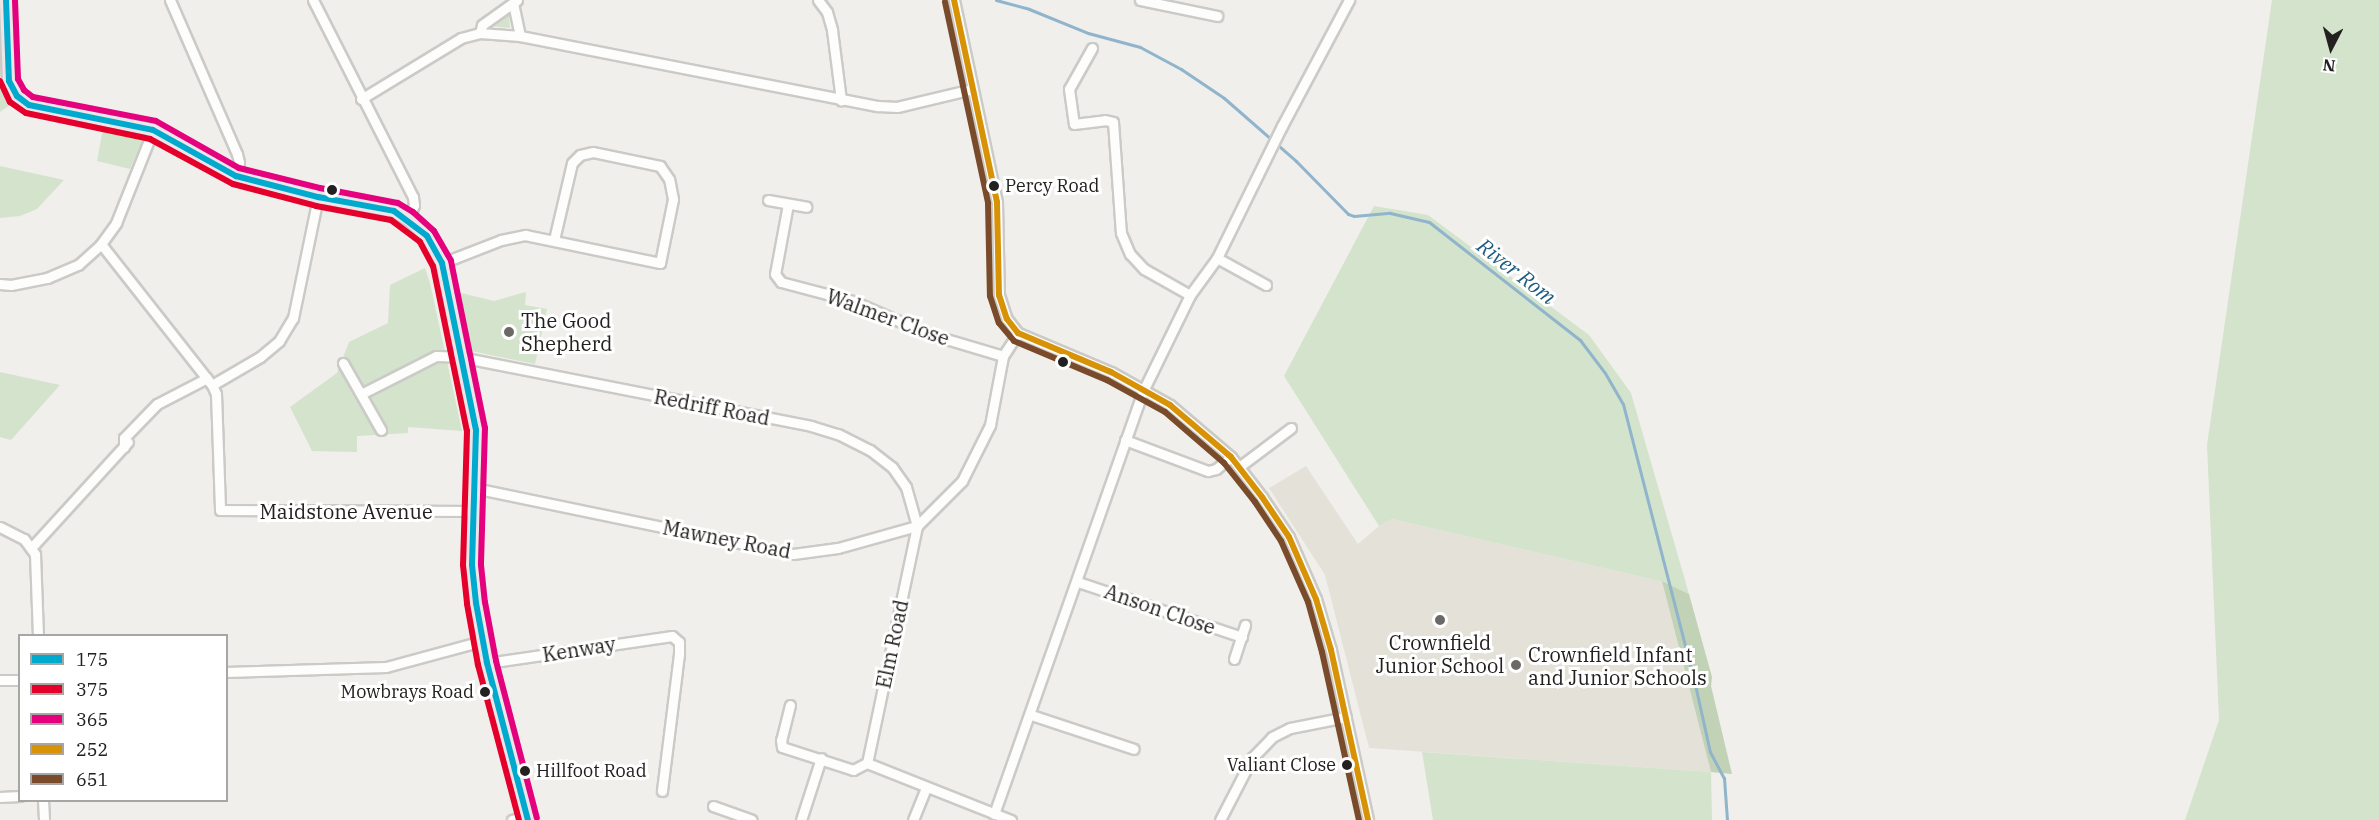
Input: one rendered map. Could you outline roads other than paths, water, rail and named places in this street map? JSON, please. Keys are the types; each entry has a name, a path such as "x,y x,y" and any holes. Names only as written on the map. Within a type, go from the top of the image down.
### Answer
{"main road":[{"path":"6,0 3,56 9,81 17,96 29,105 153,130 236,176 318,197 394,211 408,219 427,237 442,263 476,430 472,565 482,641 527,818"}],"street":[{"path":"170,0 237,154 239,162 236,176"},
{"path":"313,0 361,99 413,197 414,205 408,219"},
{"path":"818,0 827,12 832,30 841,100"},
{"path":"954,0 997,202 999,295 1007,318 1018,333 1144,388 1170,405 1239,467 1289,537 1308,577 1331,650 1368,820"},
{"path":"1140,0 1217,16"},
{"path":"994,814 1078,582 1144,388 1191,295 1217,258 1268,153 1349,0"},
{"path":"361,99 402,72 476,34 482,25 515,2 520,36"},
{"path":"476,34 520,36 841,100 897,107 972,89"},
{"path":"1092,48 1069,89 1074,124 1105,120 1113,122 1121,233 1130,254 1144,269 1191,295"},
{"path":"0,284 11,285 47,278 78,265 101,244 116,223 153,130"},
{"path":"442,263 501,240 525,235 660,262 673,199 669,179 660,166 593,152 580,154 572,163 554,240"},
{"path":"32,548 126,445 124,438 157,404 260,357 279,341 293,318 318,197"},
{"path":"768,200 806,207"},
{"name":"Walmer Close","path":"788,204 775,274 781,282 853,301 926,333 1003,356"},
{"path":"101,244 209,382"},
{"path":"1217,258 1266,285"},
{"name":"Mawney Road","path":"474,488 793,554 838,548 917,526 962,481 990,425 1003,356 1018,333"},
{"name":"Redriff Road","path":"362,394 436,356 460,357 811,426 838,434 870,450 892,466 906,488 917,526"},
{"path":"343,363 381,430"},
{"name":"Maidstone Avenue","path":"209,382 216,394 220,510 472,511"},
{"path":"1239,467 1291,428"},
{"path":"1125,440 1208,471 1216,469 1231,458"},
{"name":"Elm Road","path":"867,763 917,526"},
{"path":"0,527 24,539 35,554 38,634"},
{"name":"Anson Close","path":"1078,582 1242,637"},
{"name":"Anson Close","path":"1234,659 1245,625"},
{"name":"Kenway","path":"487,663 672,636 679,642 680,654 662,791"},
{"path":"228,672 386,667 482,641"},
{"path":"0,680 18,680"},
{"path":"790,705 782,747 853,770 867,763 1011,820"},
{"path":"1030,715 1134,749"},
{"path":"1220,820 1251,758 1272,737 1290,728 1346,717"},
{"path":"801,820 821,758"},
{"path":"913,820 926,787"},
{"path":"0,797 18,796"},
{"path":"43,802 44,820"},
{"path":"713,806 752,820"},
{"path":"512,820 527,818"}],"waterway":[{"name":"River Rom","path":"996,0 1029,9 1088,33 1140,47 1181,69 1224,98 1296,161 1348,214 1354,216 1390,213 1429,222 1580,340 1605,373 1623,404 1694,680 1710,752 1724,778 1727,820"}],"place":[{"name":"Percy Road","path":"994,186"},
{"name":"The Good Shepherd","path":"509,332"},
{"name":"Crownfield Junior School","path":"1440,620"},
{"name":"Crownfield Infant and Junior Schools","path":"1516,665"},
{"name":"Mowbrays Road","path":"485,692"},
{"name":"Valiant Close","path":"1347,765"},
{"name":"Hillfoot Road","path":"525,771"}]}
